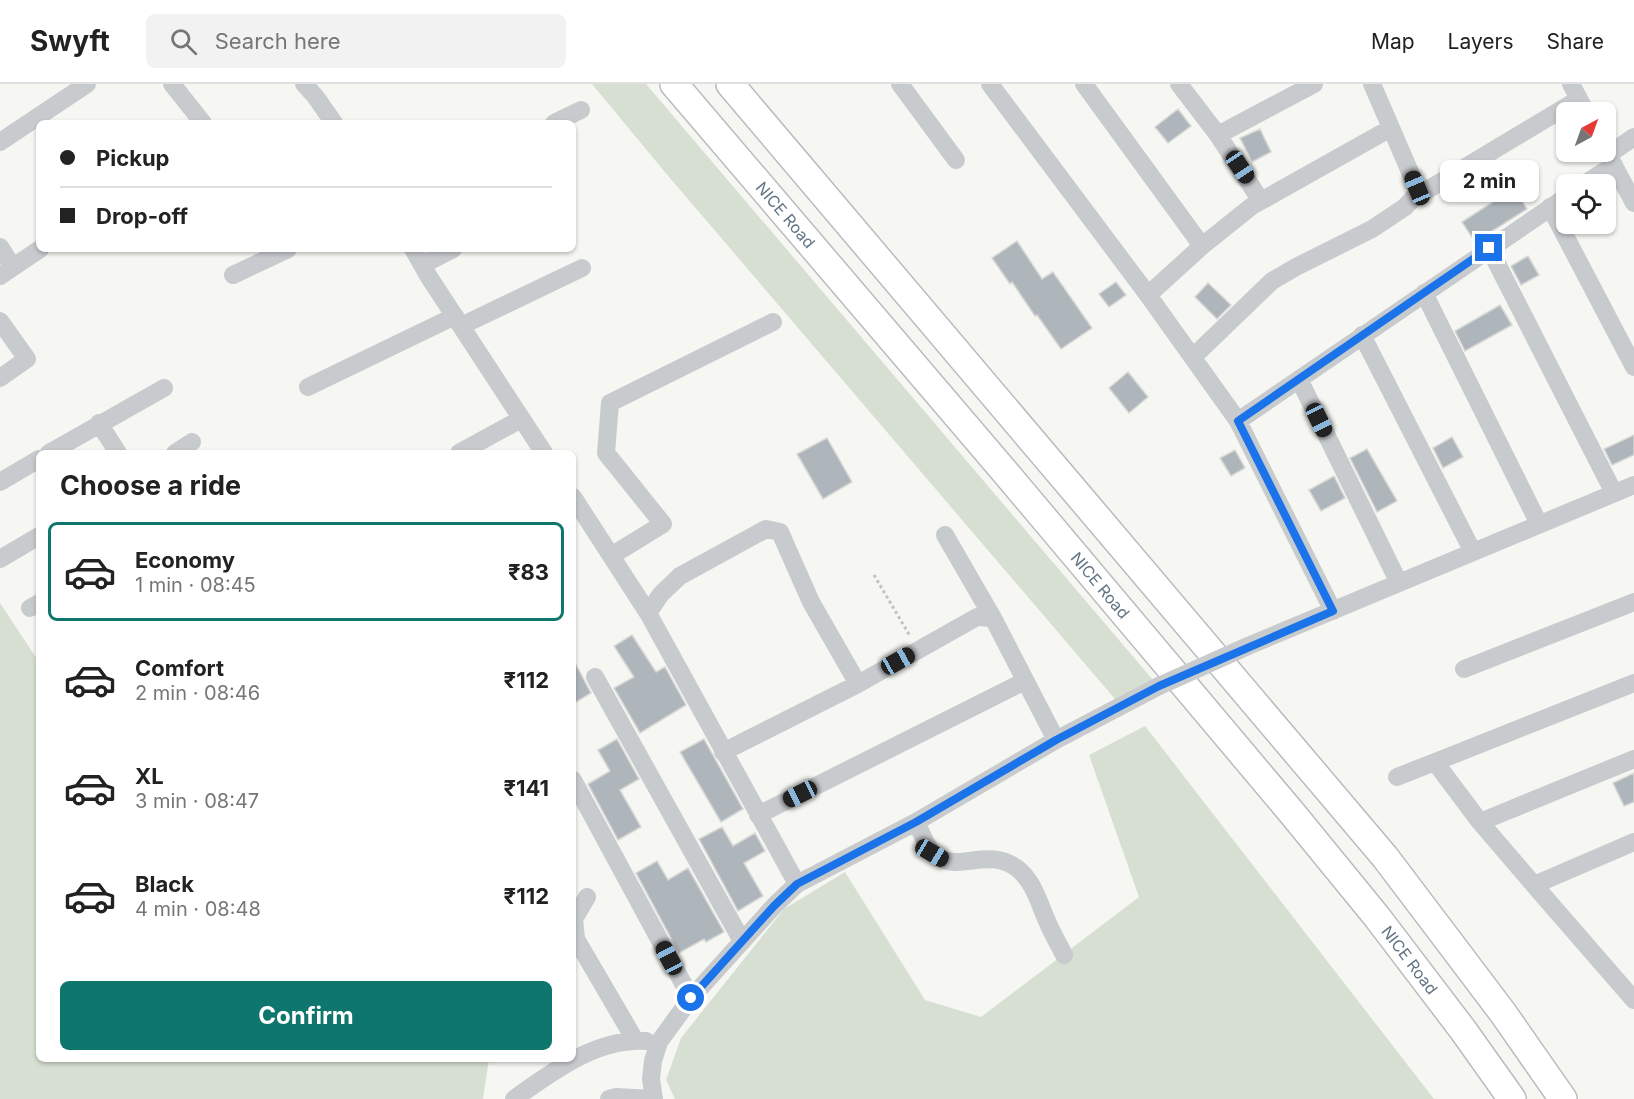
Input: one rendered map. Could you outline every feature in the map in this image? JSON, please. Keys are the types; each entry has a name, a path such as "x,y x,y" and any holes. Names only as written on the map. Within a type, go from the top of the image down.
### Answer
{"highway":[{"name":"NICE Road","path":"674,84 1005,471 1292,813 1377,917 1512,1099"},
{"path":"730,84 1384,857 1503,1013 1563,1099"}],"street":[{"path":"0,142 87,84"},
{"path":"172,84 201,120"},
{"path":"304,84 332,120"},
{"path":"900,84 956,160"},
{"path":"990,84 1148,295 1238,421 1333,611"},
{"path":"1084,84 1202,246"},
{"path":"1179,84 1218,135 1262,201"},
{"path":"1218,135 1282,92 1314,84"},
{"path":"1372,84 1420,191"},
{"path":"1193,357 1272,281 1372,229 1405,207 1420,191 1424,192 1578,98"},
{"path":"560,120 581,110"},
{"path":"1148,295 1202,246 1252,206 1391,128"},
{"path":"1616,151 1634,137"},
{"path":"1593,174 1604,162"},
{"path":"1612,162 1634,204"},
{"path":"1238,421 1556,203"},
{"path":"1550,207 1634,367"},
{"path":"0,247 7,272 36,252"},
{"path":"1489,248 1614,493"},
{"path":"232,275 282,252"},
{"path":"440,252 417,257 542,450"},
{"path":"308,387 582,268"},
{"path":"1424,293 1539,524"},
{"path":"0,321 27,359 0,378"},
{"path":"611,556 663,524 606,453 610,403 773,322"},
{"path":"1362,335 1473,552"},
{"path":"1299,379 1399,583"},
{"path":"54,450 164,388"},
{"path":"464,450 521,419"},
{"path":"99,423 116,450"},
{"path":"180,450 192,442"},
{"path":"0,482 36,461"},
{"path":"609,1099 616,1097 653,1099 651,1080 653,1061 659,1042 691,998 797,884 916,822 1056,740 1159,686 1248,646 1634,484"},
{"path":"576,502 648,614 797,884"},
{"path":"648,614 661,594 680,576 766,529 780,532 811,602 858,684"},
{"path":"945,535 993,618 1056,740"},
{"path":"0,559 36,538"},
{"path":"1464,669 1634,602"},
{"path":"723,752 858,684 977,617 993,618"},
{"path":"595,677 742,941"},
{"path":"758,815 1025,681"},
{"path":"1397,777 1634,684"},
{"path":"1480,822 1634,759"},
{"path":"1435,762 1480,822 1634,1000"},
{"path":"576,786 691,998"},
{"path":"916,822 932,853 944,860 957,862 988,858 1007,862 1020,871 1031,884 1064,954"},
{"path":"1534,885 1634,842"},
{"path":"576,916 587,897"},
{"path":"576,939 635,1040"},
{"path":"576,1060 604,1047 635,1040 659,1042"},
{"path":"514,1099 571,1062"}],"path":[{"path":"874,576 919,650"}],"shaded area":[{"path":"592,84 646,84 1153,680 1115,699"},
{"path":"0,603 36,657 36,1062 489,1062 483,1099 0,1099"},
{"path":"1145,726 1434,1099 675,1099 666,1080 681,1038 784,909 845,872 925,1000 981,1017 1139,897 1089,755"}],"building":[{"path":"1178,109 1191,126 1168,143 1155,127"},
{"path":"1260,129 1271,152 1252,162 1240,138"},
{"path":"1514,188 1527,209 1475,242 1462,222"},
{"path":"1017,241 1042,279 1053,272 1092,328 1061,349 992,258"},
{"path":"1528,256 1539,275 1521,285 1511,266"},
{"path":"1116,282 1126,295 1109,307 1099,294"},
{"path":"1208,283 1231,305 1217,319 1195,297"},
{"path":"1500,305 1512,325 1465,351 1455,331"},
{"path":"1128,372 1148,397 1129,413 1109,388"},
{"path":"1634,435 1634,455 1612,465 1604,449"},
{"path":"1452,437 1463,457 1443,468 1433,448"},
{"path":"827,438 852,482 823,499 797,454"},
{"path":"1367,449 1397,501 1377,512 1350,458"},
{"path":"1235,450 1245,468 1231,476 1220,458"},
{"path":"1334,476 1345,498 1321,511 1309,490"},
{"path":"632,635 656,672 665,667 686,705 640,733 614,688 634,677 614,646"},
{"path":"576,665 591,693 576,702"},
{"path":"617,739 639,779 620,790 641,827 618,840 588,784 610,771 598,750"},
{"path":"704,739 743,809 721,822 680,752"},
{"path":"1634,773 1634,802 1624,806 1613,783"},
{"path":"722,827 733,846 755,833 765,851 744,863 763,896 738,911 699,839"},
{"path":"657,861 668,880 688,868 724,932 706,942 704,939 679,953 636,873"}],"route":[{"path":"691,998 774,906 797,884 916,822 1056,740 1159,686 1333,611 1238,421 1489,248"}]}
